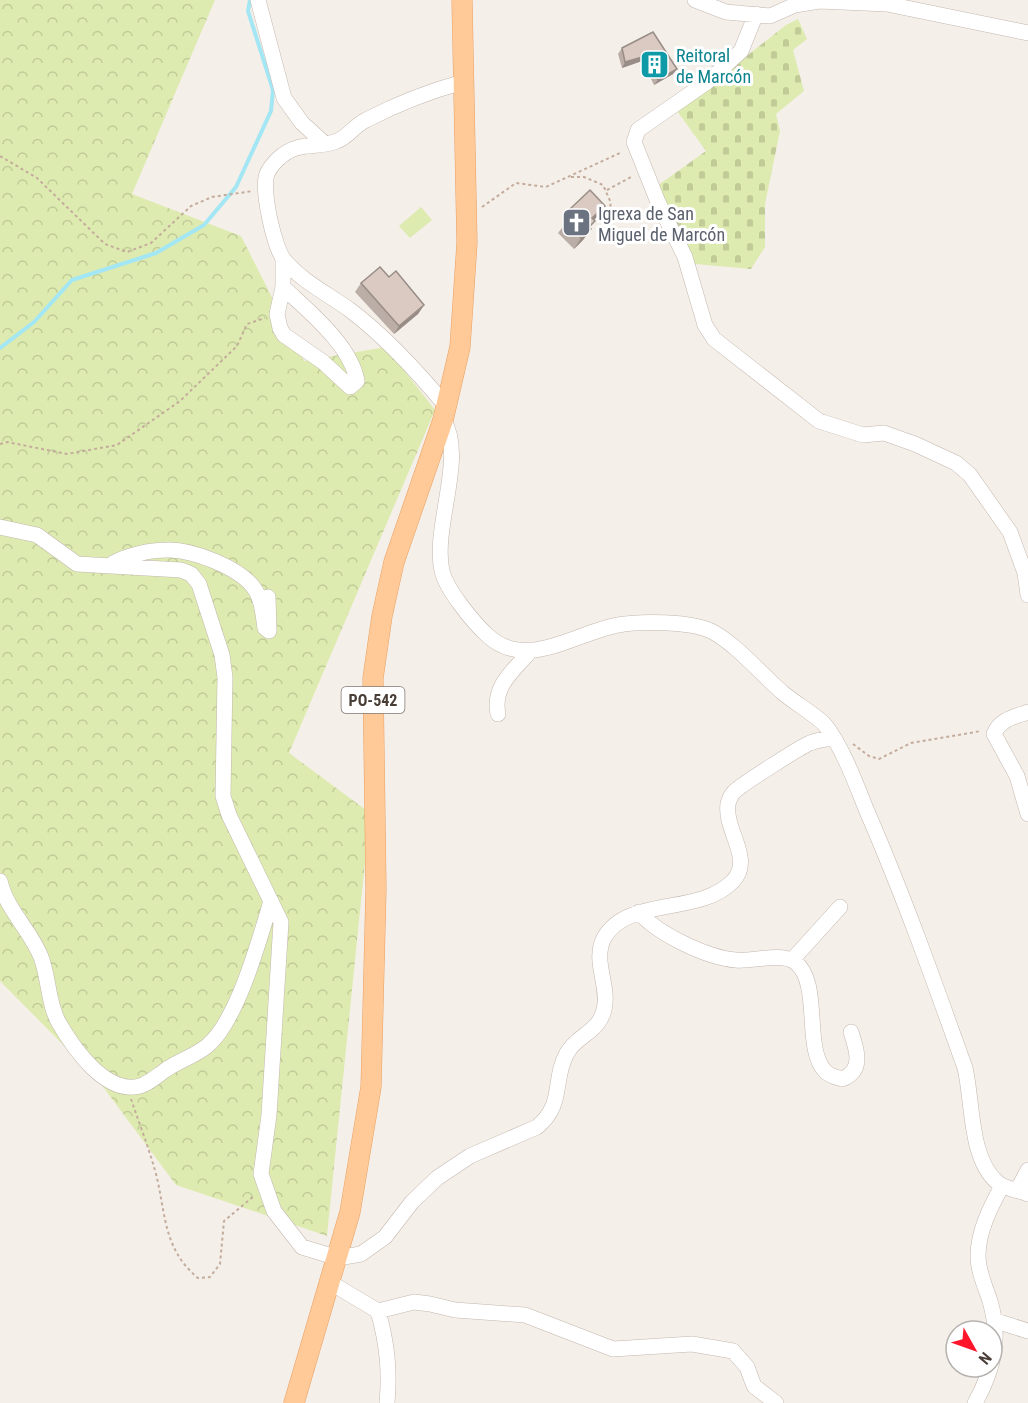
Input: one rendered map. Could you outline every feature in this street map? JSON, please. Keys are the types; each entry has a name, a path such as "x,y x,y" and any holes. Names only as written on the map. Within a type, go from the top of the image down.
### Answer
{"main road":[{"name":"PO-542","path":"294,1403 350,1212 371,1087 376,889 373,678 382,616 394,562 445,413 460,347 465,290 462,0"}],"street":[{"path":"258,0 284,98 293,112 324,143"},
{"path":"695,0 726,12 770,16 795,4 887,2 1028,33"},
{"path":"756,15 741,51 707,82 638,130 636,146 685,257 705,325 714,339 819,421 863,435 884,433 956,463 970,475 1010,532 1025,573 1028,595"},
{"path":"464,82 417,96 365,120 338,141 289,150 275,161 266,174 264,190 278,249 283,259 302,278 379,333 417,371 445,413 451,439 443,518 442,573 464,607 490,638 500,644 531,650 553,648 598,629 638,622 699,627 723,638 803,710 820,720 854,781 903,893 965,1068 972,1128 981,1156 993,1177 1002,1186 1023,1192 1028,1170"},
{"path":"283,259 283,287 277,314 284,335 323,362 350,387 353,385 357,381 355,372 335,339 321,322 283,287"},
{"path":"0,527 37,535 77,564 181,570 191,574 199,584 216,632 225,677 223,796 229,815 281,921 269,1115 261,1174 274,1211 302,1247 338,1258 361,1254 375,1247 412,1202 437,1178 470,1156 537,1127 546,1120 556,1101 567,1053 593,1030 605,1009 606,991 599,956 605,936 613,927 639,912 679,906 706,898 734,880 741,863 728,819 728,805 734,790 810,743 832,738"},
{"path":"109,565 129,557 166,550 198,556 230,568 244,577 256,590 265,628 269,631 268,597"},
{"path":"498,714 496,697 502,685 531,650"},
{"path":"1028,712 1006,719 996,729 996,739 1017,776 1028,814"},
{"path":"0,881 8,906 38,951 59,1023 93,1068 106,1080 127,1087 142,1085 195,1054 215,1038 229,1017 251,964 271,901"},
{"path":"792,960 840,907"},
{"path":"639,912 648,922 713,956 734,960 792,960 804,973 817,1057 826,1073 842,1079 854,1072 858,1058 851,1032"},
{"path":"995,1319 978,1255 981,1236 1002,1186"},
{"path":"331,1283 378,1311 386,1340 390,1372 387,1403"},
{"path":"378,1311 398,1305 422,1303 455,1310 525,1315 613,1349 692,1344 733,1351 747,1367 754,1386 776,1403"},
{"path":"1004,1324 1028,1331"},
{"path":"975,1403 986,1379"}],"path":[{"path":"491,202 516,183 546,187 636,146"},
{"path":"0,156 37,178 105,244 127,252 151,243 183,213 202,202 234,193 264,190"},
{"path":"607,190 645,169"},
{"path":"568,177 594,180 607,190 611,203 606,223"},
{"path":"0,444 7,442 67,454 117,445 180,401 237,346 247,324 277,314"},
{"path":"848,741 869,756 879,759 911,743 996,729"},
{"path":"127,1087 156,1174 166,1232 184,1266 198,1278 210,1277 220,1264 224,1221 265,1186"}],"green space":[{"path":"0,0 215,0 132,194 241,236 304,361 386,347 435,410 289,753 370,813 327,1236 176,1185 98,1080 0,981"},
{"path":"798,19 807,39 793,50 804,91 776,114 780,131 765,204 765,247 751,269 695,264 657,186 706,151 677,111 786,25"},
{"path":"421,207 432,220 410,238 399,226"}],"building":[{"name":"Reitoral de Marcón","path":"653,32 677,69 658,80 646,56 625,62 622,48"},
{"name":"Igrexa de San Miguel de Marcón","path":"590,190 605,206 592,218 595,221 589,227 591,229 581,238 566,222 574,214 570,209"},
{"path":"380,267 389,277 396,271 424,305 399,326 361,283"}],"waterway":[{"path":"0,348 34,322 72,280 156,253 204,225 236,187 271,111 273,90 248,11 250,0"}],"place":[{"name":"Reitoral de Marcón","path":"655,65"},
{"name":"Igrexa de San Miguel de Marcón","path":"577,223"}]}
